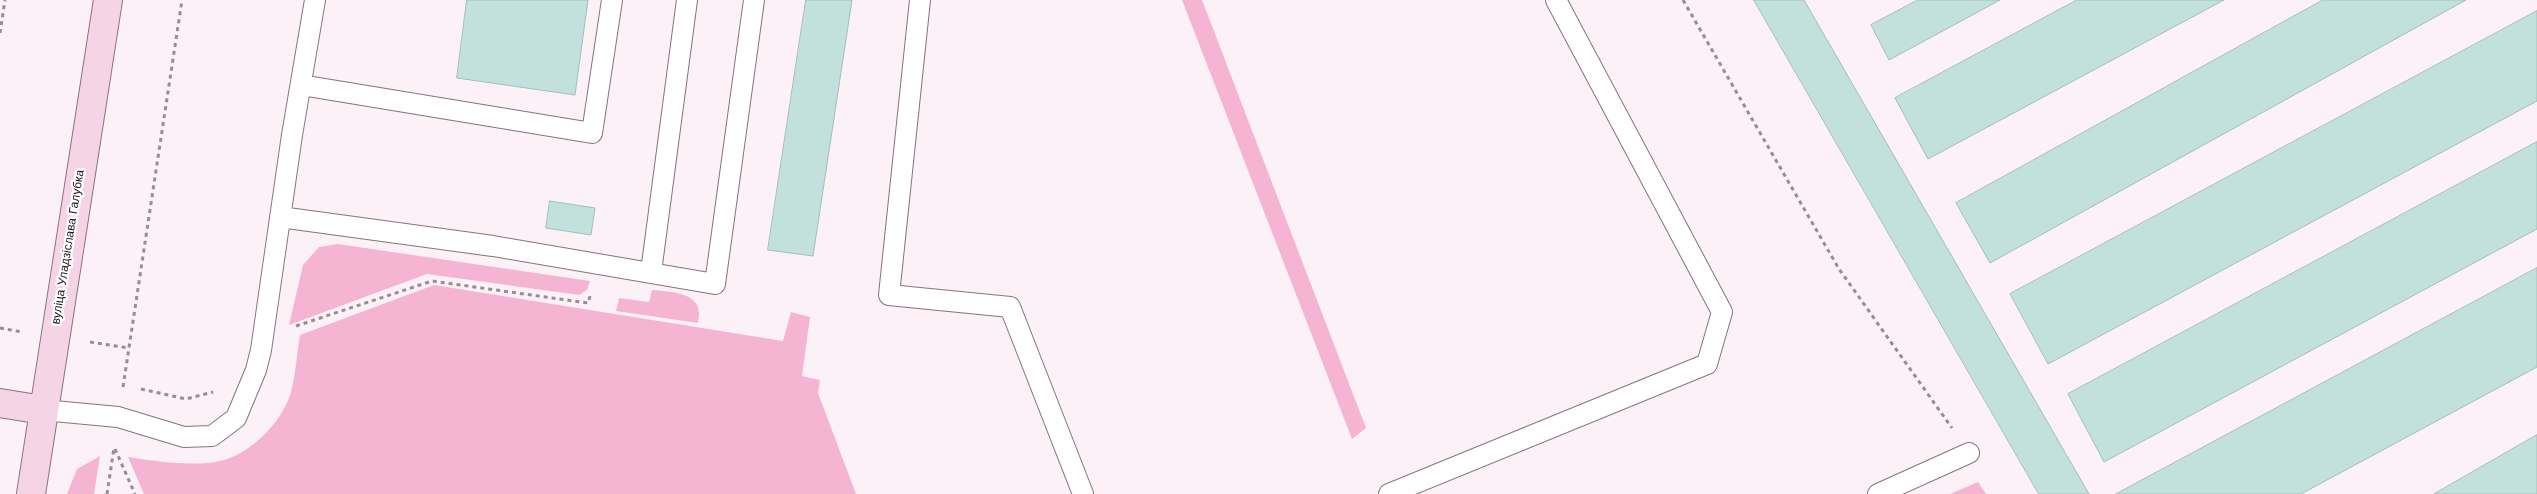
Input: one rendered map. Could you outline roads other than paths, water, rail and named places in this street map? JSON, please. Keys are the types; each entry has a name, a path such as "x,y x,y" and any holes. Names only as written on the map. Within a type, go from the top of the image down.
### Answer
{"main road":[{"name":"вуліца Уладзіслава Галубка","path":"31,494 108,0"},
{"path":"0,403 43,410"}],"lane":[{"path":"43,410 118,417 184,437 212,436 236,418 256,370 315,0"},
{"path":"301,85 592,134 612,0"},
{"path":"651,272 687,0"},
{"path":"280,217 493,246 715,284 754,0"},
{"path":"920,0 889,295 1010,307 1083,494"},
{"path":"1389,494 1409,490 1707,364 1722,312 1556,0"},
{"path":"1878,494 1969,453"}]}
